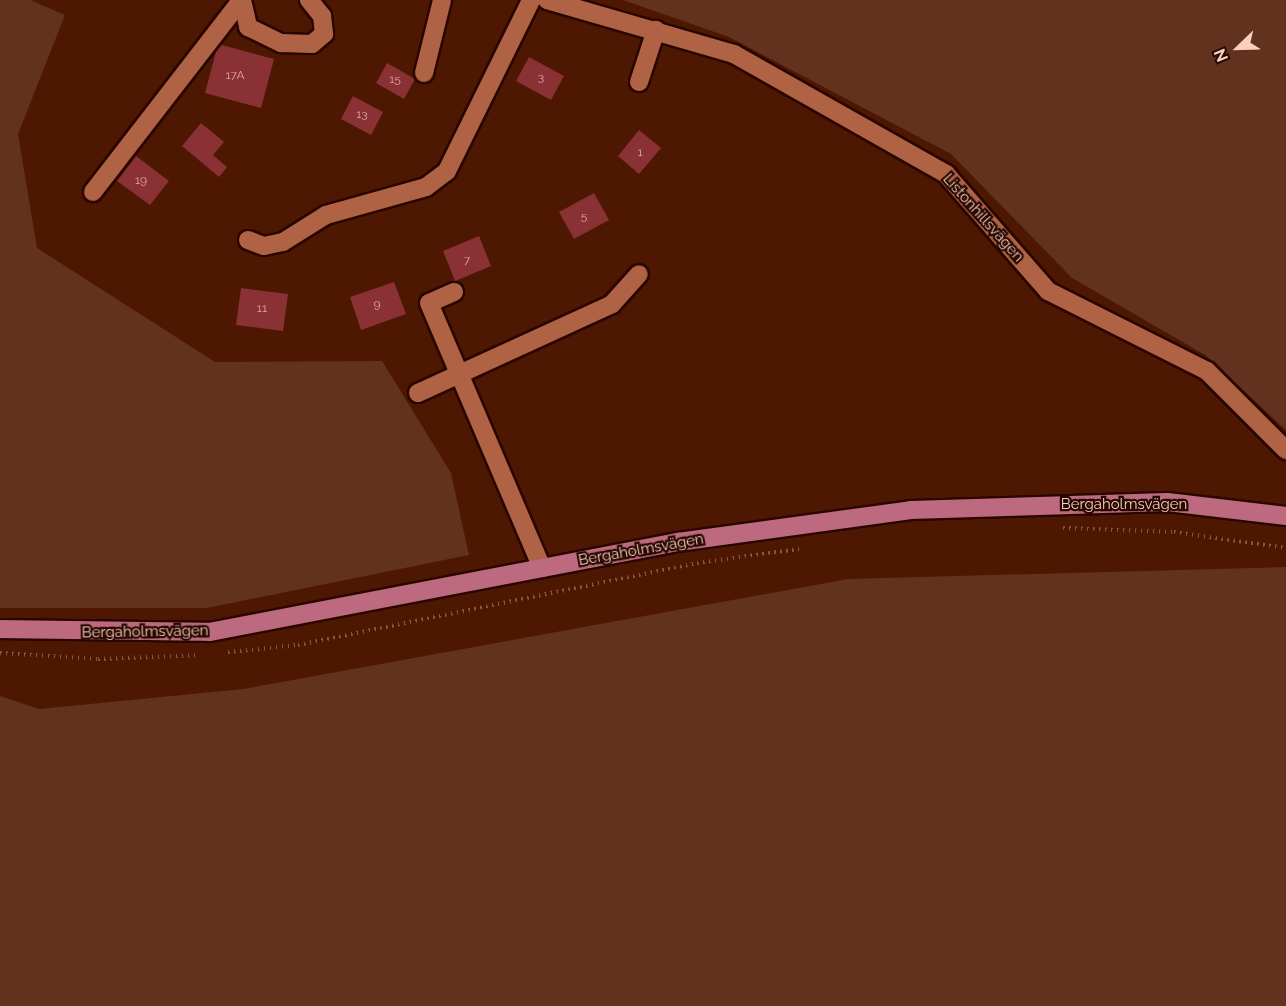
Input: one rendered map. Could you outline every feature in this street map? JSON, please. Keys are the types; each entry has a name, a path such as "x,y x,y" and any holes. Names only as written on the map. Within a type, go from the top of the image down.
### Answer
{"main road":[{"name":"Bergaholmsvägen","path":"0,629 210,632 678,542 912,510 1167,502 1286,516"}],"street":[{"path":"241,1 248,27 281,43 312,44 324,34 322,16 309,0"},
{"path":"424,73 442,0"},
{"path":"248,240 264,246 283,242 326,215 426,187 447,171 531,0"},
{"name":"Listonhillsvägen","path":"548,0 589,5 656,30 734,54 946,174 1048,291 1207,371 1286,450"},
{"path":"93,192 241,1"},
{"path":"639,82 656,30"},
{"path":"418,393 612,304 639,274"},
{"path":"454,292 429,303 462,373 542,568"}],"path":[{"path":"1058,528 1174,532 1286,548"},
{"path":"217,653 298,645 697,563 807,548"},
{"path":"0,653 98,659 206,654"}],"shaded area":[{"path":"0,0 30,0 65,15 18,134 37,248 215,362 382,361 451,473 469,555 207,608 0,608"},
{"path":"623,0 1286,0 1286,430 1205,355 1072,278 951,154 729,37"},
{"path":"1286,567 1286,1006 0,1006 0,696 39,709 243,689 848,579"}],"building":[{"path":"218,44 274,59 261,108 205,93"},
{"path":"529,57 564,76 551,100 516,81"},
{"path":"387,63 415,79 404,99 376,83"},
{"path":"353,96 383,112 371,135 341,119"},
{"path":"201,123 224,142 213,155 227,167 219,177 182,146"},
{"path":"639,130 661,148 639,174 618,156"},
{"path":"136,156 169,181 150,205 117,181"},
{"path":"594,193 609,220 574,239 559,212"},
{"path":"479,236 491,266 455,281 443,251"},
{"path":"394,282 406,314 361,330 350,297"},
{"path":"241,288 288,294 283,331 236,325"}]}
